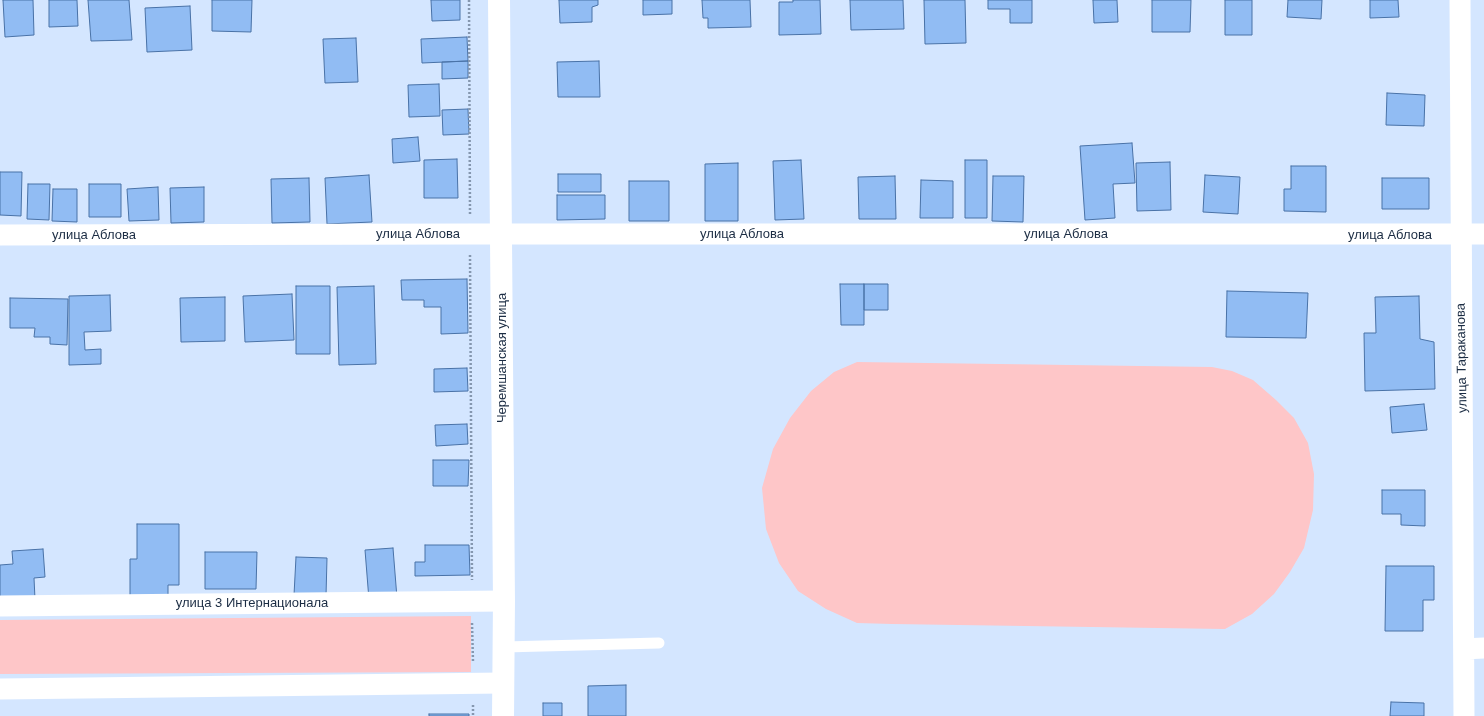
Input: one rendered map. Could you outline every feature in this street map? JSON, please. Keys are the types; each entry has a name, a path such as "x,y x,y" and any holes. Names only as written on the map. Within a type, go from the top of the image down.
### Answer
{"main road":[{"name":"Черемшанская улица","path":"499,0 504,601 503,716"}],"street":[{"name":"улица Тараканова","path":"1460,0 1461,235 1474,649 1464,716"},
{"name":"улица Аблова","path":"0,235 1484,234"},
{"name":"улица 3 Интернационала","path":"0,606 504,601"},
{"path":"0,689 503,684"}],"lane":[{"path":"504,647 659,643"}],"path":[{"path":"469,0 473,716"}],"shaded area":[{"path":"857,362 1212,367 1232,371 1253,380 1276,400 1294,418 1308,443 1314,474 1313,510 1304,548 1290,572 1274,594 1252,614 1225,629 857,623 826,609 798,591 779,563 766,529 762,488 773,449 790,418 811,391 834,372"},
{"path":"471,616 471,672 0,674 0,620"}],"building":[{"path":"3,0 33,0 34,35 5,37"},
{"path":"49,0 77,0 78,26 49,27"},
{"path":"88,0 129,0 132,40 91,41"},
{"path":"212,0 252,0 251,32 212,31"},
{"path":"431,0 460,0 460,20 432,21"},
{"path":"559,0 598,0 598,5 592,7 592,22 560,23"},
{"path":"643,0 672,0 672,14 643,15"},
{"path":"702,0 750,0 751,27 708,28 708,18 703,18"},
{"path":"793,0 820,0 821,34 779,35 779,2 793,2"},
{"path":"850,0 903,0 904,29 851,30"},
{"path":"924,0 965,0 966,43 925,44"},
{"path":"988,0 1032,0 1032,23 1010,23 1010,9 988,9"},
{"path":"1093,0 1117,0 1118,22 1094,23"},
{"path":"1152,0 1191,0 1190,32 1152,32"},
{"path":"1225,0 1252,0 1252,35 1225,35"},
{"path":"1288,0 1322,0 1321,19 1287,17"},
{"path":"1370,0 1398,0 1399,17 1370,18"},
{"path":"190,6 192,50 147,52 145,8"},
{"path":"467,37 468,61 422,63 421,39"},
{"path":"356,38 358,82 325,83 323,39"},
{"path":"468,61 468,78 442,79 442,62"},
{"path":"599,61 600,97 558,97 557,62"},
{"path":"439,84 440,116 409,117 408,85"},
{"path":"1387,93 1425,95 1424,126 1386,125"},
{"path":"468,109 469,134 443,135 442,110"},
{"path":"418,137 420,161 393,163 392,139"},
{"path":"1132,143 1135,183 1113,184 1115,218 1085,220 1080,146"},
{"path":"457,159 458,198 424,198 424,160"},
{"path":"801,160 804,219 775,220 773,161"},
{"path":"965,160 987,160 987,218 965,218"},
{"path":"1170,162 1171,210 1137,211 1136,163"},
{"path":"738,163 738,221 705,221 705,164"},
{"path":"1291,166 1326,166 1326,212 1284,211 1284,189 1291,189"},
{"path":"0,172 22,172 21,216 0,215"},
{"path":"558,174 601,174 601,192 558,192"},
{"path":"369,175 372,222 327,224 325,178"},
{"path":"1205,175 1240,177 1238,214 1203,212"},
{"path":"895,176 896,219 859,219 858,177"},
{"path":"993,176 1024,176 1023,222 992,221"},
{"path":"309,178 310,222 272,223 271,179"},
{"path":"1382,178 1429,178 1429,209 1382,209"},
{"path":"921,180 953,181 953,218 920,218"},
{"path":"629,181 669,181 669,221 629,221"},
{"path":"28,184 50,184 49,220 27,219"},
{"path":"89,184 121,184 121,217 89,217"},
{"path":"158,187 159,220 129,221 127,189"},
{"path":"204,187 204,222 171,223 170,188"},
{"path":"53,189 77,189 77,222 52,221"},
{"path":"557,195 605,195 605,219 557,220"},
{"path":"467,279 468,333 441,334 441,307 424,307 424,300 402,300 401,280"},
{"path":"840,284 864,284 864,325 841,325"},
{"path":"864,284 888,284 888,310 864,310"},
{"path":"296,286 330,286 330,354 296,354"},
{"path":"374,286 376,364 339,365 337,287"},
{"path":"1227,291 1308,293 1306,338 1226,337"},
{"path":"292,294 294,340 245,342 243,296"},
{"path":"110,295 111,331 84,332 85,350 101,349 101,364 69,365 69,296"},
{"path":"1419,296 1420,339 1434,342 1435,389 1365,391 1364,333 1376,333 1375,297"},
{"path":"225,297 225,341 181,342 180,298"},
{"path":"10,298 68,299 67,345 50,344 50,337 34,337 35,328 10,328"},
{"path":"467,368 468,391 434,392 434,369"},
{"path":"1424,404 1427,430 1392,433 1390,407"},
{"path":"467,424 468,444 436,446 435,425"},
{"path":"433,460 469,460 468,486 433,486"},
{"path":"1382,490 1425,490 1425,526 1401,525 1401,514 1382,514"},
{"path":"137,524 179,524 179,585 168,585 168,596 130,596 130,559 137,559"},
{"path":"425,545 469,545 470,575 415,576 415,562 425,562"},
{"path":"393,548 397,598 369,600 365,550"},
{"path":"43,549 45,577 34,578 35,599 0,601 0,565 13,564 12,551"},
{"path":"205,552 257,552 256,589 205,589"},
{"path":"296,557 327,558 326,596 294,595"},
{"path":"1386,566 1434,566 1434,600 1423,600 1423,631 1385,631"},
{"path":"626,685 626,716 588,716 588,686"},
{"path":"1391,702 1424,703 1424,716 1390,716"},
{"path":"543,703 562,703 562,716 543,716"},
{"path":"429,714 469,714 469,716 429,716"}]}
